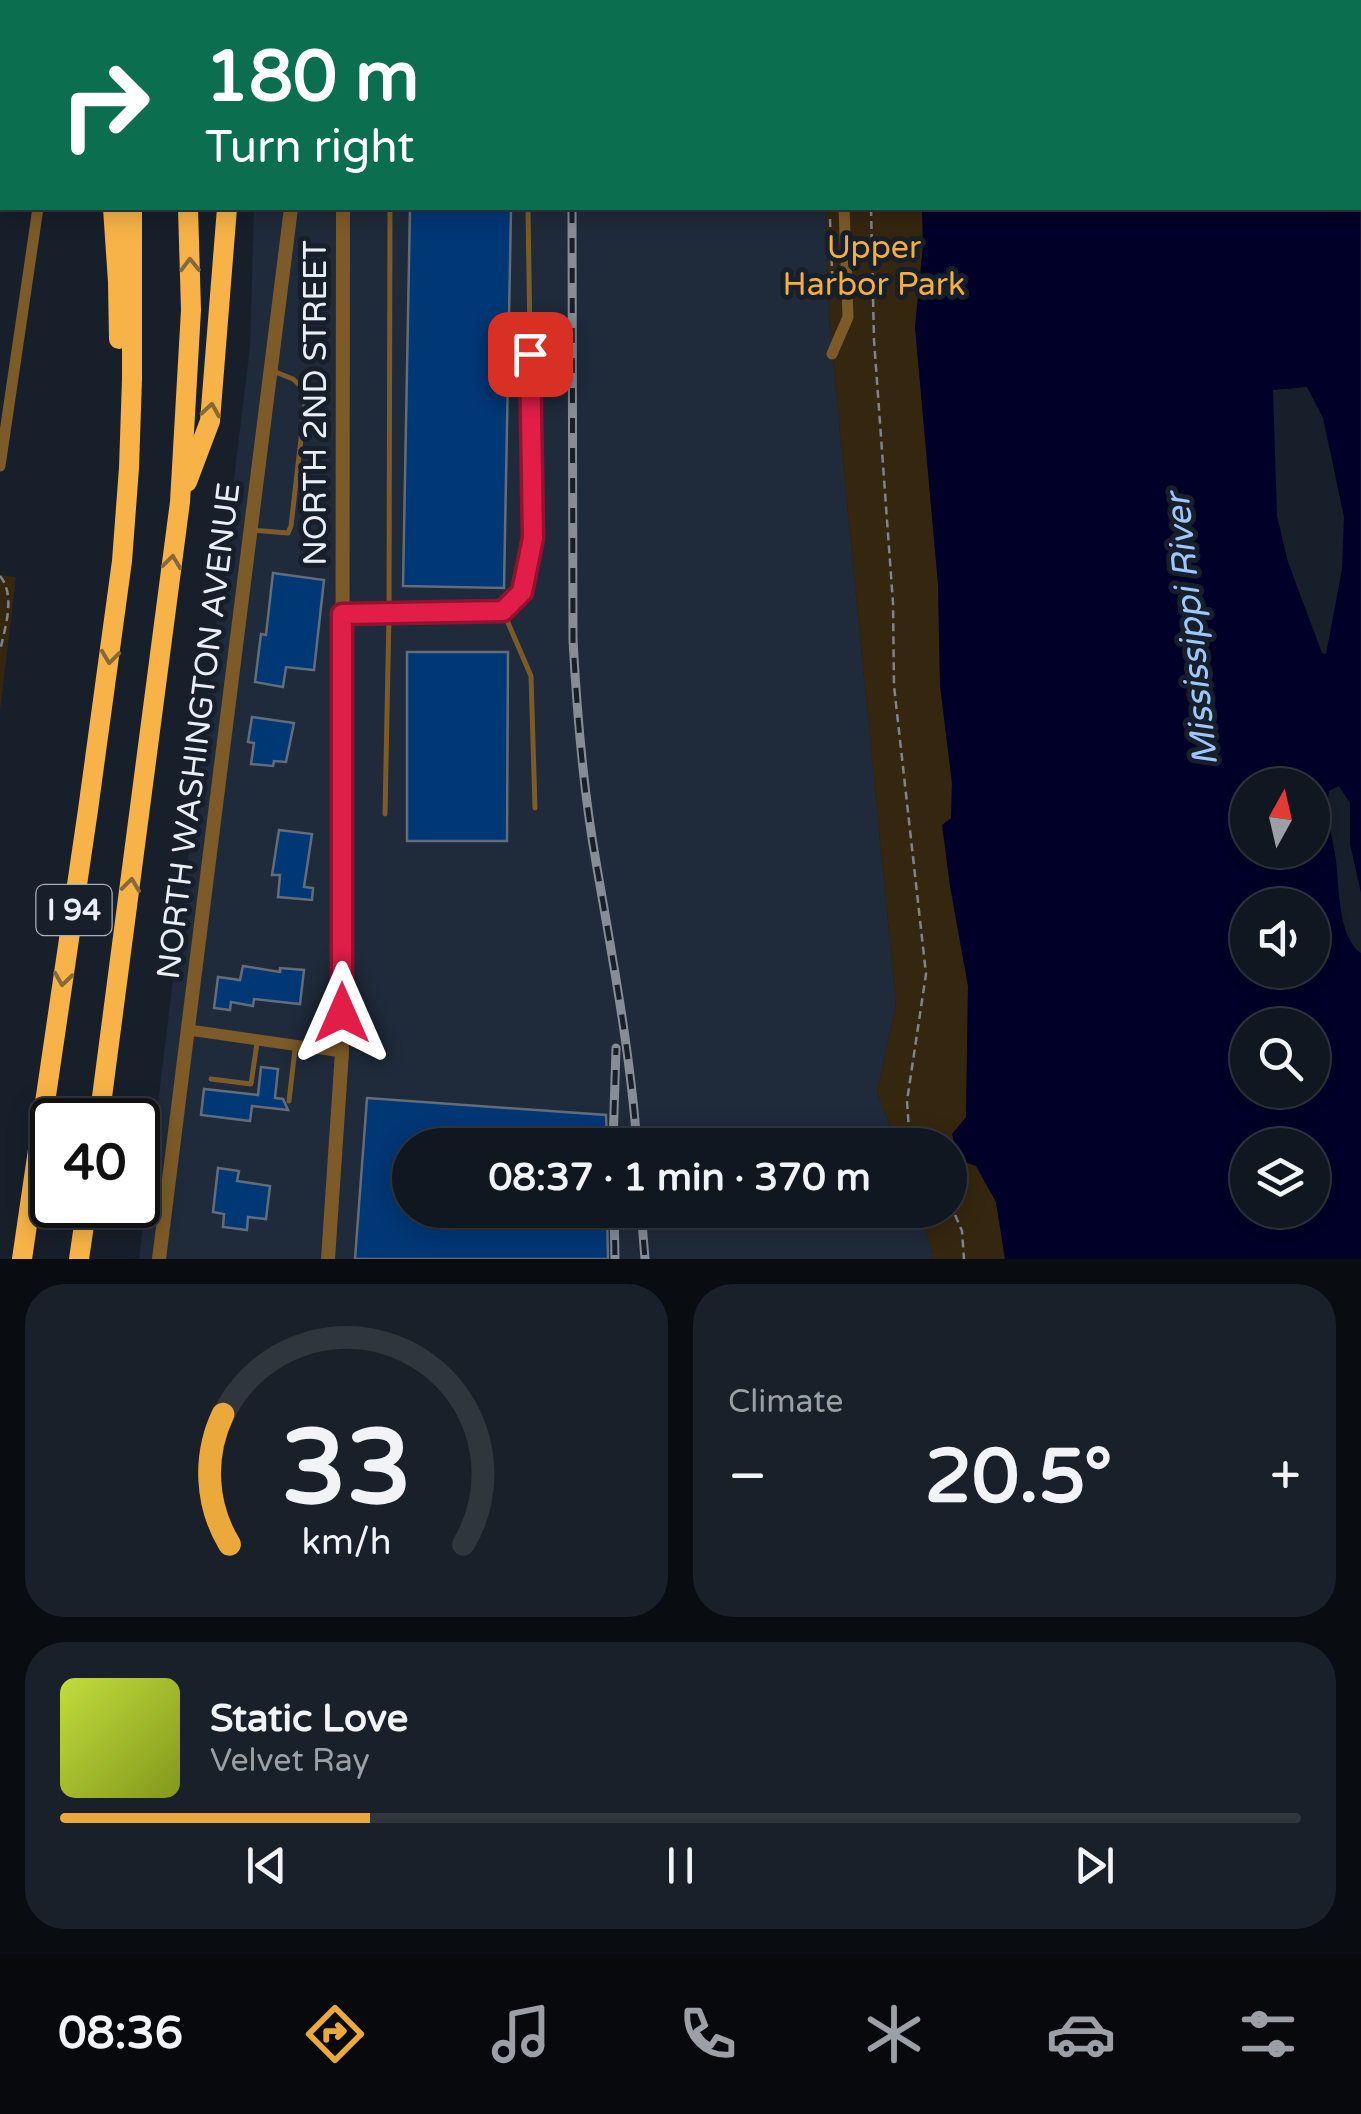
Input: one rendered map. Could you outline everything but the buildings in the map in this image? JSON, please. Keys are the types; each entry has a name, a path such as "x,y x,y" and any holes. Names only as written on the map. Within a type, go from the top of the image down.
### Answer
{"highway":[{"path":"112,210 118,282 122,561"},
{"name":"I 94","path":"22,1259 122,561 132,379 132,210"},
{"name":"I 94","path":"102,1098 180,502 190,310 188,210"},
{"path":"180,502 210,421 227,210"},
{"path":"79,1259 84,1228"}],"street":[{"path":"0,466 38,210"},
{"name":"NORTH WASHINGTON AVENUE","path":"159,1259 291,210"},
{"name":"NORTH 2ND STREET","path":"328,1259 342,1052 343,210"},
{"path":"832,354 848,317 844,210"},
{"path":"189,1030 342,1052"}],"lane":[{"path":"386,814 390,210"},
{"path":"342,614 503,611 522,592 533,538 528,210"},
{"path":"250,530 288,533 291,526 304,388 270,369"},
{"path":"503,611 531,676 535,808"},
{"path":"212,1079 250,1084 257,1040"},
{"path":"289,1101 296,1046"}],"path":[{"path":"830,210 833,300"},
{"path":"872,210 874,340 893,602 894,686 926,974 907,1101 909,1128"},
{"path":"0,576 8,588 0,651"},
{"path":"961,1228 964,1259"}],"shaded area":[{"path":"254,210 826,210 829,319 896,1004 877,1092 891,1128 392,1128 392,1228 925,1228 933,1259 139,1259 143,1228 160,1228 159,1098 250,347"}],"green space":[{"name":"Upper Harbor Park","path":"826,210 922,210 923,246 915,327 938,584 940,685 952,783 950,886 968,986 966,1118 976,1166 996,1202 1005,1259 933,1259 925,1228 967,1228 967,1128 891,1128 877,1092 896,1004 829,319"},
{"path":"0,575 16,577 0,711"}],"water":[{"name":"Mississippi River","path":"922,210 1360,210 1361,893 1350,844 1350,803 1339,786 1330,790 1330,768 1230,768 1230,868 1330,868 1330,828 1343,921 1353,945 1361,953 1361,1259 1005,1259 996,1202 976,1166 967,1163 967,1128 957,1128 966,1117 968,986 942,825 951,818 952,783 940,685 938,584 915,327 923,246","holes":["1307,387 1323,418 1344,517 1342,569 1326,654 1322,653 1288,562 1277,516 1273,390"]}],"railway":[{"path":"572,210 576,696 587,807 625,1038 636,1128"},
{"path":"614,1128 616,1048"},
{"path":"614,1228 615,1259"},
{"path":"642,1228 645,1259"}],"route":[{"path":"342,1013 342,614 503,611 522,592 533,538 530,354"}]}
